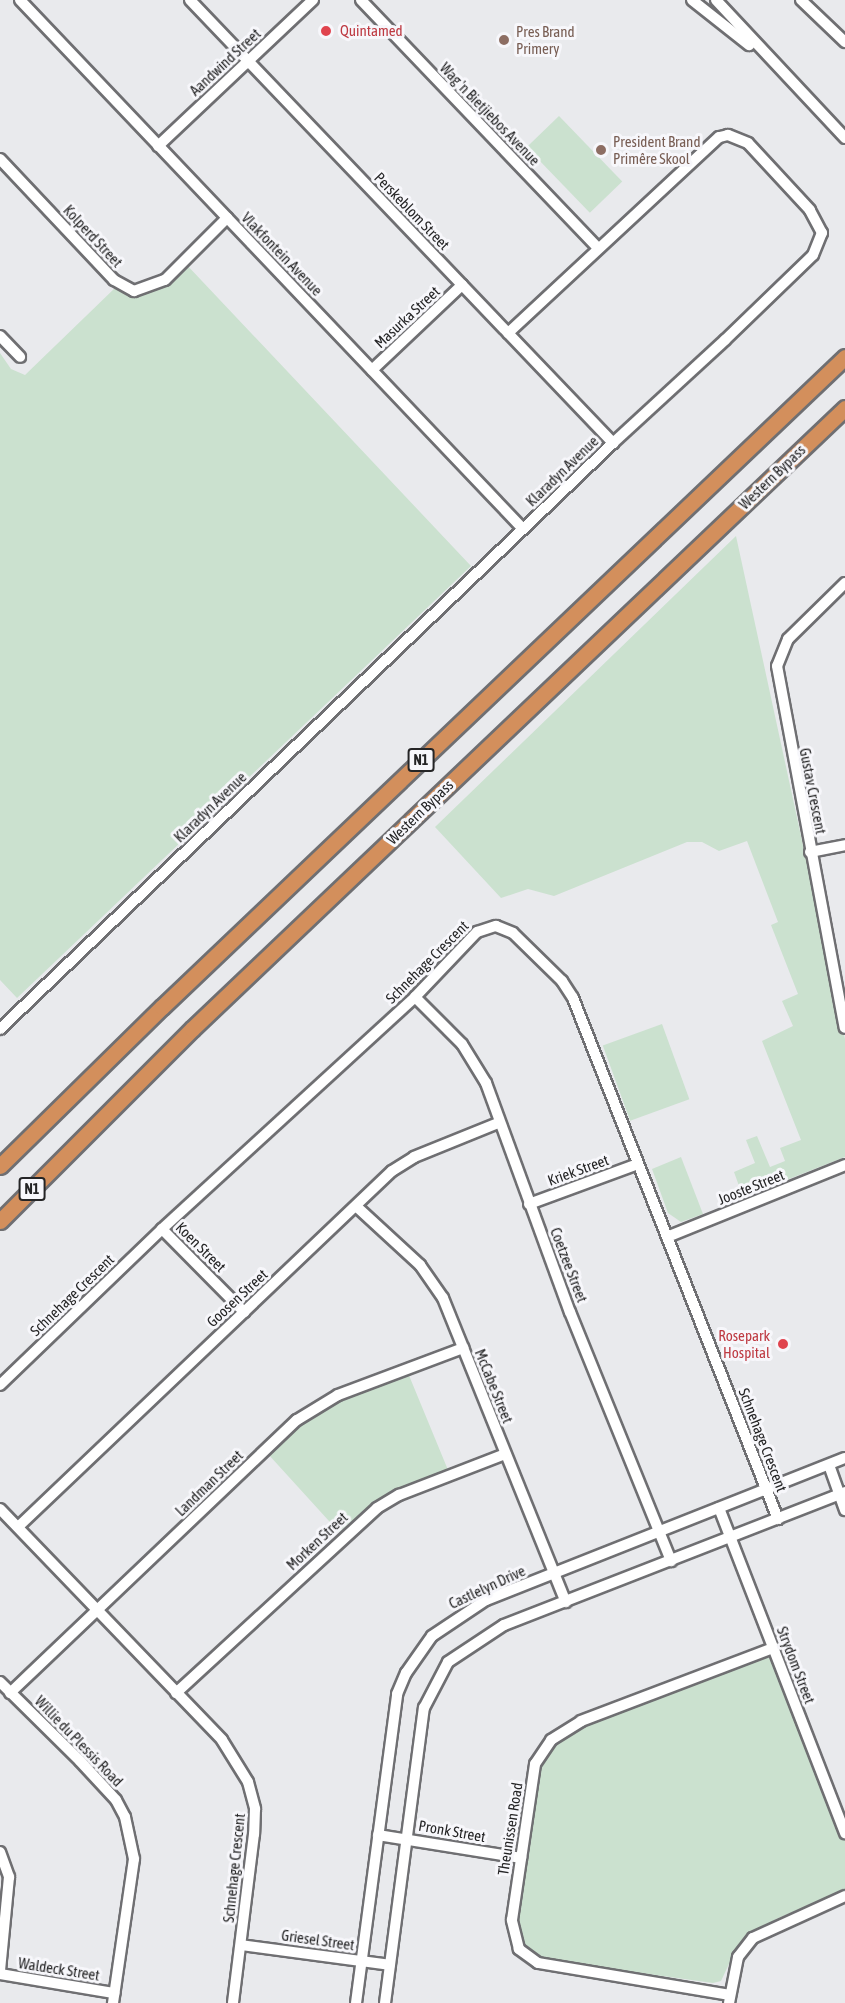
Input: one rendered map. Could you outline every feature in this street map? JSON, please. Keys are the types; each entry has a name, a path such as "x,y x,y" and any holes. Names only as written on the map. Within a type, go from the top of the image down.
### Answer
{"highway":[{"name":"N1","path":"0,1166 170,999 845,357"},
{"name":"Western Bypass","path":"0,1221 192,1029 845,408"}],"street":[{"name":"Vlakfontein Avenue","path":"20,0 523,529"},
{"name":"Perskeblom Street","path":"190,0 613,443"},
{"name":"Wag 'n Bietjiebos Avenue","path":"361,0 598,248"},
{"path":"716,0 845,138"},
{"path":"801,0 845,42"},
{"name":"Aandwind Street","path":"159,146 309,1"},
{"path":"699,2 798,90"},
{"name":"Klaradyn Avenue","path":"0,1029 813,255 822,233 810,210 748,143 728,135 710,142 508,333"},
{"name":"Kolperd Street","path":"0,159 114,280 135,291 165,280 227,218"},
{"name":"Masurka Street","path":"372,370 462,285"},
{"path":"0,336 20,357"},
{"name":"Gustav Crescent","path":"845,583 793,633 777,666 810,852 845,1028"},
{"path":"810,852 845,845"},
{"name":"Schnehage Crescent","path":"0,1385 162,1229 415,997 483,928 496,926 513,933 562,981 573,998 777,1519"},
{"name":"Coetzee Street","path":"415,997 473,1059 486,1083 498,1123 529,1204 671,1561"},
{"name":"Goosen Street","path":"18,1527 357,1207 392,1171 414,1157 498,1123"},
{"name":"Kriek Street","path":"529,1204 638,1164"},
{"name":"Jooste Street","path":"667,1237 845,1166"},
{"name":"McCabe Street","path":"357,1207 433,1280 566,1602"},
{"name":"Koen Street","path":"162,1229 244,1312"},
{"name":"Landman Street","path":"10,1693 316,1406 463,1348"},
{"name":"Morken Street","path":"176,1693 377,1508 399,1495 505,1454"},
{"name":"Castlelyn Drive","path":"356,2003 397,1694 417,1656 448,1622 486,1600 845,1458"},
{"path":"829,1465 842,1493 845,1510"},
{"path":"385,2003 424,1708 448,1662 504,1625 842,1493"},
{"name":"Strydom Street","path":"718,1508 845,1833"},
{"name":"Schnehage Crescent","path":"0,1509 222,1740 239,1762 251,1791 254,1834 233,2003"},
{"name":"Theunissen Road","path":"729,1999 529,1959 519,1949 512,1920 535,1764 557,1734 580,1721 773,1648"},
{"name":"Willie du Plessis Road","path":"0,1682 87,1768 116,1800 125,1817 134,1859 113,1998"},
{"name":"Pronk Street","path":"378,1835 520,1858"},
{"path":"0,1852 9,1877 0,1970"},
{"path":"729,1999 738,1957 753,1938 845,1896"},
{"name":"Griesel Street","path":"241,1944 390,1965"},
{"name":"Waldeck Street","path":"0,1974 113,1998"}],"green space":[{"path":"559,116 622,181 590,213 527,147"},
{"path":"185,263 471,566 17,998 0,980 0,353 11,369 25,375 116,287 138,294 151,291"},
{"path":"736,536 845,1039 845,1157 743,1197 734,1172 755,1163 746,1140 757,1136 770,1167 785,1161 780,1148 801,1140 762,1041 793,1026 782,1001 798,994 771,925 778,922 747,841 719,851 702,842 687,842 554,896 528,889 501,898 435,827"},
{"path":"662,1024 689,1099 630,1121 603,1046"},
{"path":"681,1157 703,1214 681,1222 668,1213 652,1169"},
{"path":"408,1373 448,1470 373,1503 339,1532 268,1454 300,1423 339,1398"},
{"path":"758,1658 769,1658 775,1664 845,1837 845,1890 776,1919 751,1935 735,1951 721,1981 713,1983 540,1959 523,1946 516,1921 538,1763 562,1733"}],"place":[{"name":"Quintamed","path":"326,31"},
{"name":"Pres Brand Primery","path":"504,40"},
{"name":"President Brand Primêre Skool","path":"601,150"},
{"name":"Rosepark Hospital","path":"783,1344"}]}
